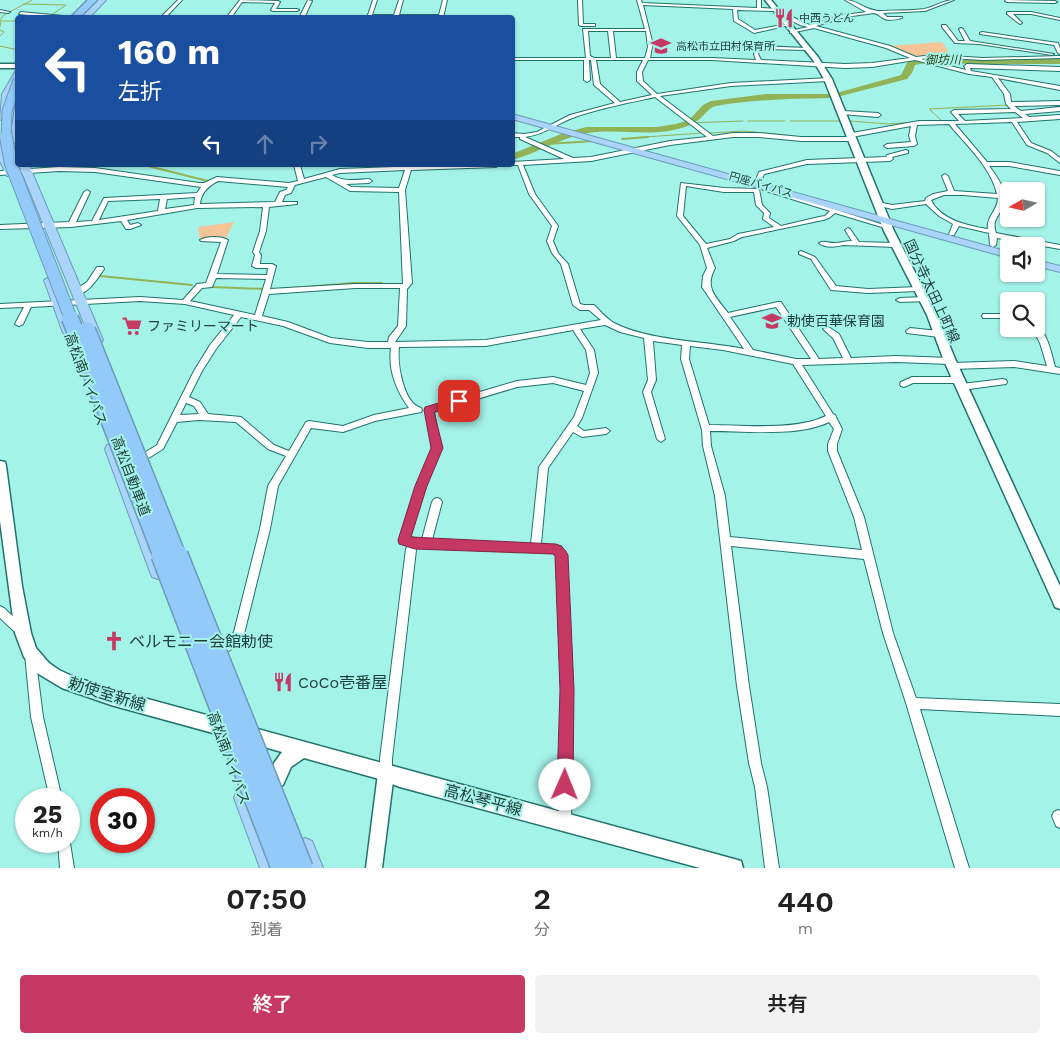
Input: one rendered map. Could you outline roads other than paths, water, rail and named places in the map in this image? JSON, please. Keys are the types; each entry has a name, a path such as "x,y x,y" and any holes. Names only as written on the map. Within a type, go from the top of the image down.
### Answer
{"highway":[{"path":"74,15 92,0"},
{"path":"84,15 101,0"},
{"path":"87,15 101,0"},
{"path":"0,117 6,94 15,79"},
{"name":"高松自動車道","path":"15,88 5,114 7,151 282,868"},
{"path":"15,110 12,124 15,139"},
{"name":"円座バイパス","path":"515,112 631,150 1000,252"},
{"name":"円座バイパス","path":"515,117 555,125"},
{"name":"円座バイパス","path":"581,133 644,148 759,180 885,220 952,234 993,237 1000,243"},
{"name":"高松南バイパス","path":"1,147 49,226 313,868"},
{"name":"高松自動車道","path":"16,169 302,868"},
{"name":"高松南バイパス","path":"16,169 30,226 270,868"},
{"path":"1045,260 1060,264"},
{"path":"1045,265 1060,269"}],"main road":[{"name":"国分寺太田上町線","path":"768,0 774,10 820,65 828,79 896,245 921,294 1060,602"},
{"path":"0,66 15,66"},
{"name":"勅使室新線","path":"0,466 15,586 23,633 30,652 43,668 68,682 111,697 261,738"},
{"name":"高松琴平線","path":"261,738 564,823 734,868"},
{"path":"277,779 280,768 288,757 302,750"}],"street":[{"path":"165,15 180,0"},
{"path":"370,15 375,0"},
{"path":"396,15 401,0"},
{"path":"441,15 445,0"},
{"path":"580,0 581,25 595,25"},
{"path":"704,0 708,6"},
{"path":"759,0 759,10"},
{"path":"847,0 872,12"},
{"path":"735,8 736,20 754,32 812,26 844,16 872,12 925,10 952,0"},
{"path":"1005,0 1056,1"},
{"path":"1005,0 1023,13"},
{"path":"230,15 241,1 278,2 273,10 297,10"},
{"path":"303,15 310,1"},
{"path":"711,137 645,86 638,76 648,58 650,36 640,2 774,10 802,24 888,47 918,60 1060,69"},
{"path":"0,11 8,12"},
{"path":"879,12 886,18 900,18"},
{"path":"21,13 46,15"},
{"path":"1020,23 1009,14 1031,13 1060,19"},
{"path":"944,26 956,42 969,42 1060,55"},
{"path":"593,59 588,57 585,30 647,30"},
{"path":"610,30 614,59"},
{"path":"961,30 969,42"},
{"path":"982,33 1056,44 1060,55"},
{"path":"959,42 963,48"},
{"path":"977,43 981,48"},
{"path":"759,62 756,54 760,47 806,49"},
{"path":"985,54 989,59"},
{"path":"966,62 989,59 1045,60 1060,55"},
{"path":"515,59 648,58 863,66 918,60 934,56 966,62 994,76 1060,88"},
{"path":"586,59 587,80"},
{"path":"593,59 597,84 620,104"},
{"path":"1045,60 1060,76"},
{"path":"994,76 1007,94 1009,104 1029,120"},
{"path":"515,135 538,135 572,116 691,88 828,79"},
{"path":"1009,104 1060,103"},
{"path":"964,123 954,112 1060,109"},
{"path":"843,113 878,115"},
{"path":"1056,371 1014,364 951,364 896,358 796,362 703,344 686,344 624,330 608,322 591,307 583,308 577,305 564,264 555,253 550,241 555,229 554,226 532,194 516,164 574,161 711,137 743,134 801,139 852,137 914,124 1014,121 1060,117"},
{"path":"1014,121 1029,144 1049,152 1060,161"},
{"path":"928,202 928,199 933,196 952,193 1000,196 991,171 950,123"},
{"path":"887,146 914,144 912,136 914,124"},
{"path":"515,135 574,161"},
{"path":"1,147 15,140"},
{"path":"631,150 834,210 885,220"},
{"path":"759,180 761,173 807,162 890,159 888,156 906,152"},
{"path":"985,164 1009,164 1060,173"},
{"path":"298,167 301,180"},
{"path":"16,169 95,170 204,185 217,179 292,184 301,180 340,172 452,167"},
{"path":"408,169 402,190 408,283 403,289 402,326 392,339 392,359 393,367 403,392 415,410"},
{"path":"330,175 344,182 369,181"},
{"path":"330,175 350,189 402,190"},
{"path":"945,176 952,193"},
{"path":"278,204 282,193 288,192 292,184"},
{"path":"750,352 706,287 710,268 703,247 680,216 683,184 724,190 757,190 759,204 767,213 766,219 780,228"},
{"path":"197,206 204,185"},
{"path":"71,225 87,192"},
{"path":"94,223 106,199 200,195"},
{"path":"160,212 164,197"},
{"path":"878,204 892,207 928,202"},
{"path":"928,202 935,212 993,237 1060,247"},
{"path":"0,227 94,223 197,206 295,203"},
{"path":"993,237 990,224 1000,204"},
{"path":"257,318 264,305 272,266 256,266 258,255 256,252 263,231 266,205"},
{"path":"703,247 732,240 740,235 821,219 828,217 834,210"},
{"path":"123,218 128,228 138,225"},
{"path":"952,234 957,223"},
{"path":"848,230 856,243"},
{"path":"185,302 200,286 209,285 226,240 203,240"},
{"path":"822,243 835,245 856,243 896,245"},
{"path":"801,253 813,258 834,288 921,294"},
{"path":"79,297 100,269"},
{"path":"213,276 270,277"},
{"path":"266,290 405,286"},
{"path":"900,300 921,294"},
{"path":"0,306 58,302 79,297 185,302 296,328 337,342 393,345 486,343 608,322"},
{"path":"19,324 29,304"},
{"path":"726,316 778,304 816,361"},
{"path":"144,457 160,448 184,398 213,346 240,314"},
{"path":"986,316 1000,316"},
{"path":"536,548 544,467 582,411 594,373 590,350 575,327"},
{"path":"827,329 836,336 849,361"},
{"path":"910,332 939,334"},
{"path":"647,336 649,340 652,380 647,392 661,439"},
{"path":"1041,337 1056,371"},
{"path":"686,344 685,359 706,428 707,446 720,498 743,686 755,763 761,787 772,868"},
{"path":"796,362 838,429 831,444 832,449 859,517 888,633 912,703 962,868"},
{"path":"224,649 239,634 265,529 273,486 309,424 343,429 374,418 415,410 428,412 429,410 517,384 553,380 589,390"},
{"path":"904,384 912,380 960,384 1003,382"},
{"path":"184,398 197,404 205,413 205,417"},
{"path":"428,412 437,448 421,486 404,540 420,544 556,549 561,555 567,690 564,823"},
{"path":"174,419 205,417 238,418 271,447 292,455"},
{"path":"706,428 783,428 821,423 832,417"},
{"path":"572,426 582,434 606,431"},
{"path":"374,868 411,549 420,544 437,502"},
{"path":"725,541 868,555"},
{"path":"0,611 23,633"},
{"path":"30,652 30,667 37,718 53,788"},
{"path":"912,703 1060,710"},
{"path":"65,853 67,868"}],"waterway":[{"path":"25,4 32,0"},
{"path":"0,27 1,19 4,15 25,4"},
{"path":"25,4 66,5 53,14"},
{"path":"2,21 15,21"},
{"path":"0,30 4,32 0,36"},
{"path":"0,46 15,49"},
{"name":"御坊川","path":"837,94 904,77 908,73 911,63 935,58 967,61 1060,61"},
{"name":"御坊川","path":"693,120 711,104 766,97 829,95"},
{"path":"933,122 941,120 929,109 1008,105"},
{"path":"687,123 743,121"},
{"path":"748,121 785,121"},
{"path":"790,121 842,121"},
{"path":"850,121 888,124 915,122"},
{"name":"御坊川","path":"515,156 565,136 586,130 656,130 678,127 687,123"},
{"path":"710,133 744,131 786,135"},
{"path":"631,138 702,133"},
{"path":"622,139 648,137"},
{"path":"546,144 594,141"},
{"path":"152,167 208,181"},
{"path":"100,276 192,285"},
{"path":"291,288 354,283 382,283"},
{"path":"212,287 266,289"}],"place":[{"name":"中西うどん","path":"784,18"},
{"name":"高松市立田村保育所","path":"661,46"},
{"name":"勅使百華保育園","path":"772,321"},
{"name":"ファミリーマート","path":"132,326"},
{"name":"ベルモニー会館勅使","path":"114,641"},
{"name":"CoCo壱番屋","path":"283,682"}]}
